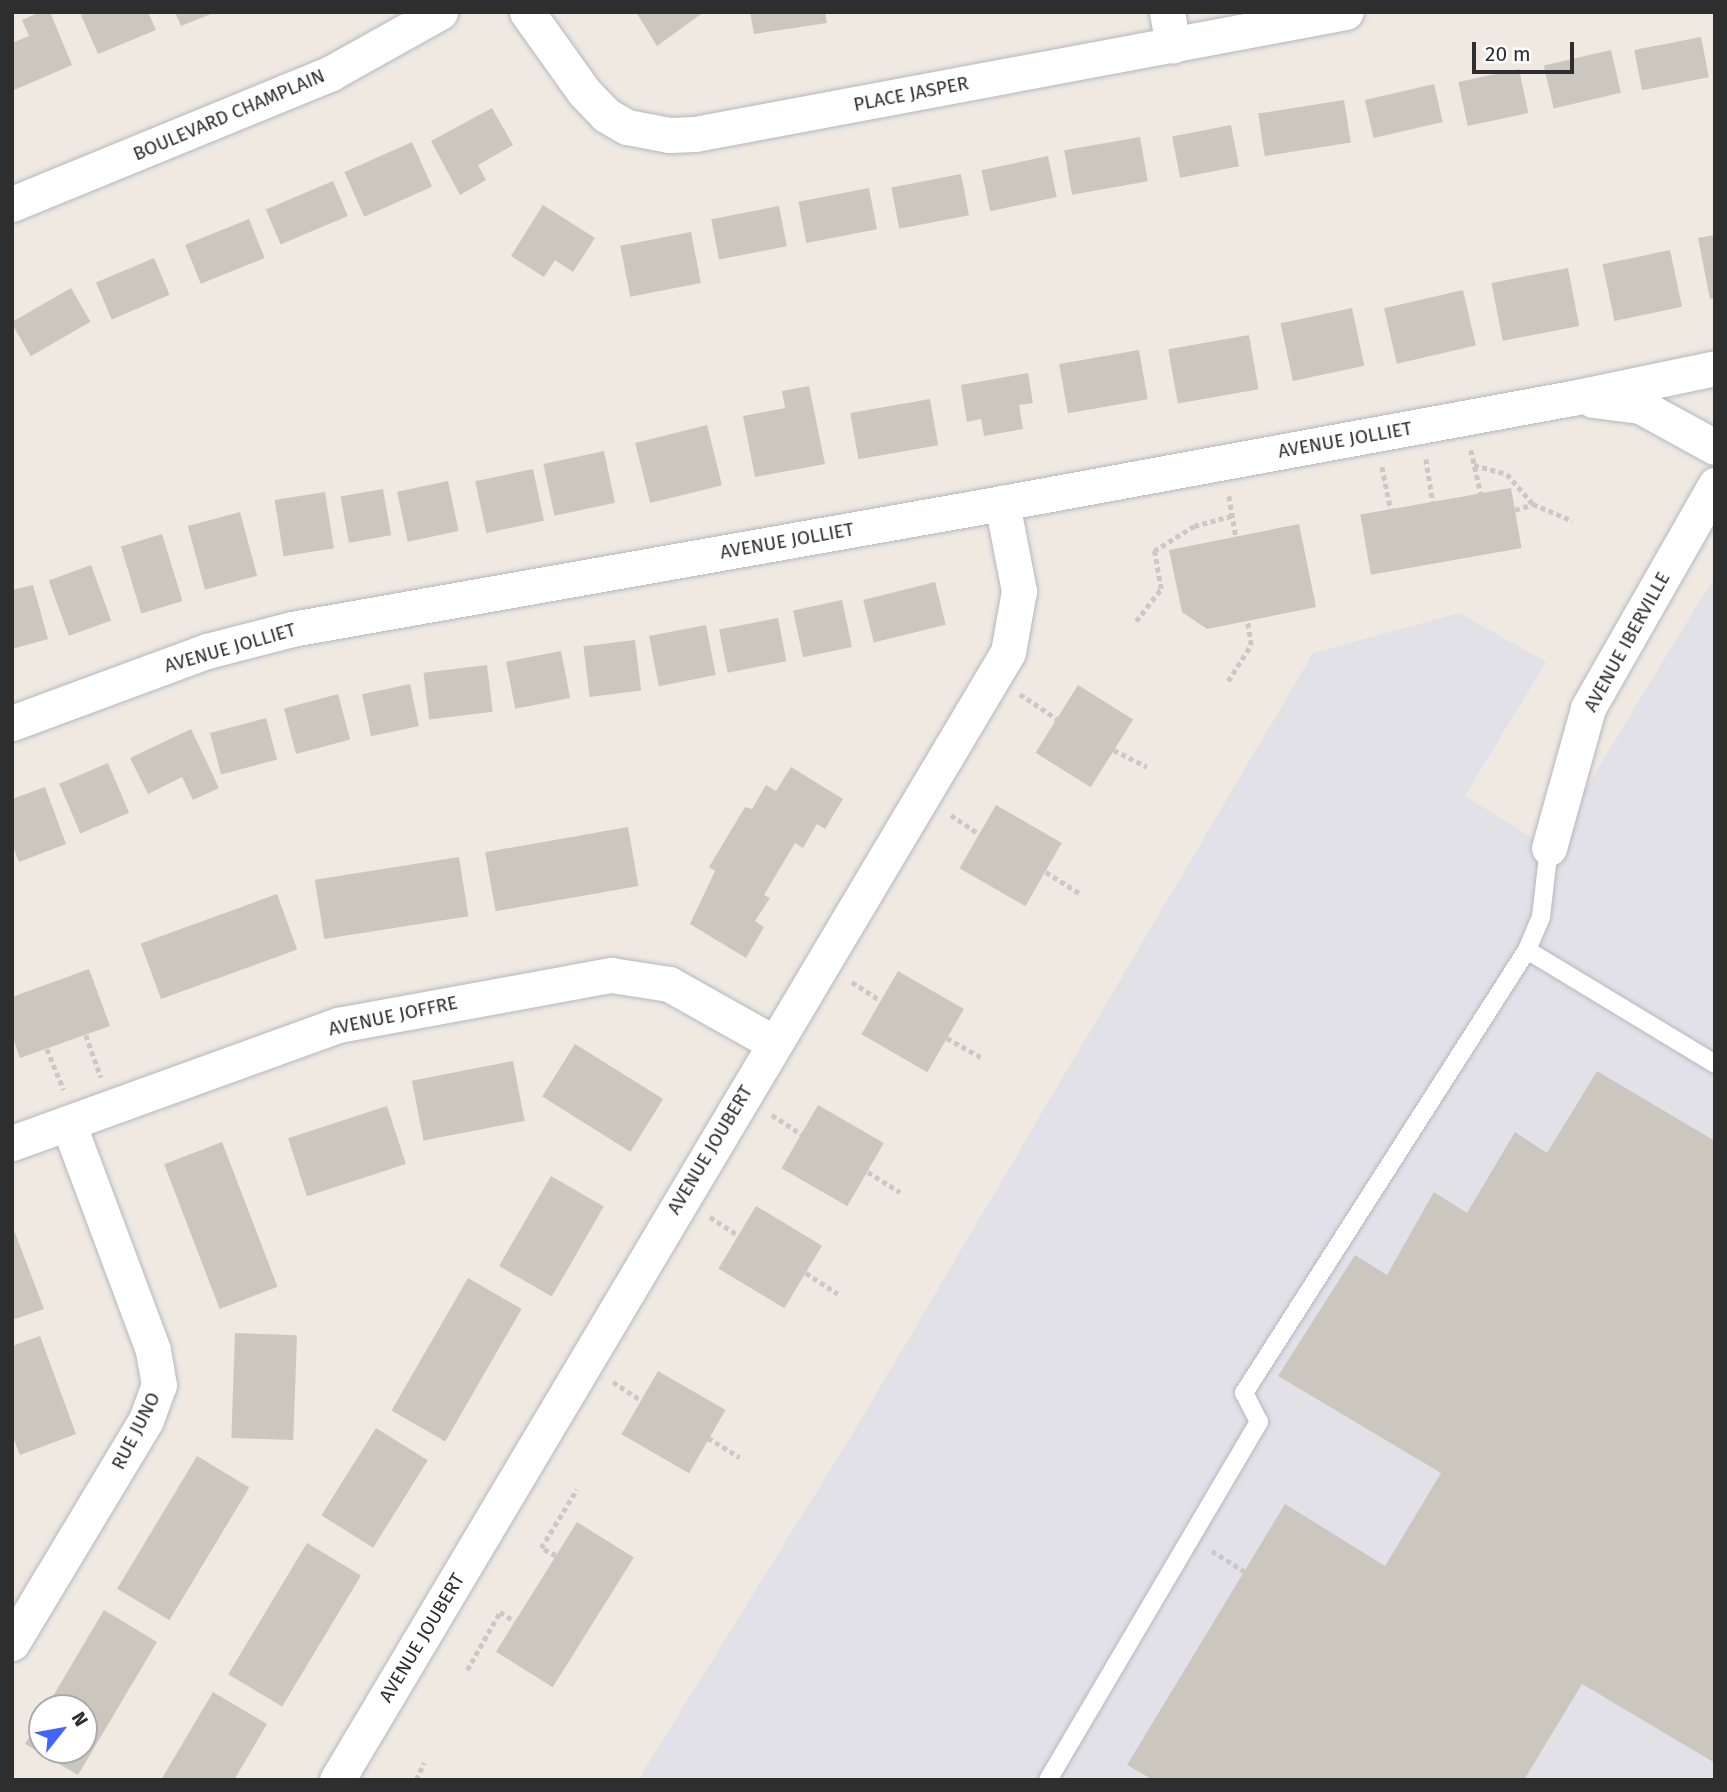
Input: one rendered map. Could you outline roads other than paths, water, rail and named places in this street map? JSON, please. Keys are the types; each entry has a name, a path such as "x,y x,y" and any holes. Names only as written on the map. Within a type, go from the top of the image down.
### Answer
{"street":[{"name":"BOULEVARD CHAMPLAIN","path":"12,205 331,73 440,12"},
{"name":"PLACE JASPER","path":"527,12 584,92 606,115 627,127 669,135 1170,29 1346,12"},
{"name":"AVENUE JOLLIET","path":"12,723 207,651 281,631 1223,463 1572,398 1715,368"},
{"name":"AVENUE JOLLIET","path":"1572,398 1640,406 1715,447"},
{"name":"AVENUE IBERVILLE","path":"1549,848 1588,708 1715,485"},
{"name":"AVENUE JOUBERT","path":"337,1780 774,1043 995,677 1015,632 1019,599 1002,503"},
{"name":"AVENUE JOFFRE","path":"12,1143 338,1025 611,975 669,984 774,1043"},
{"name":"RUE JUNO","path":"12,1643 146,1420 159,1385 153,1350 71,1121"}],"lane":[{"path":"1048,1780 1259,1422 1244,1393 1527,950 1541,917 1549,848"},
{"path":"1527,950 1715,1064"}]}
